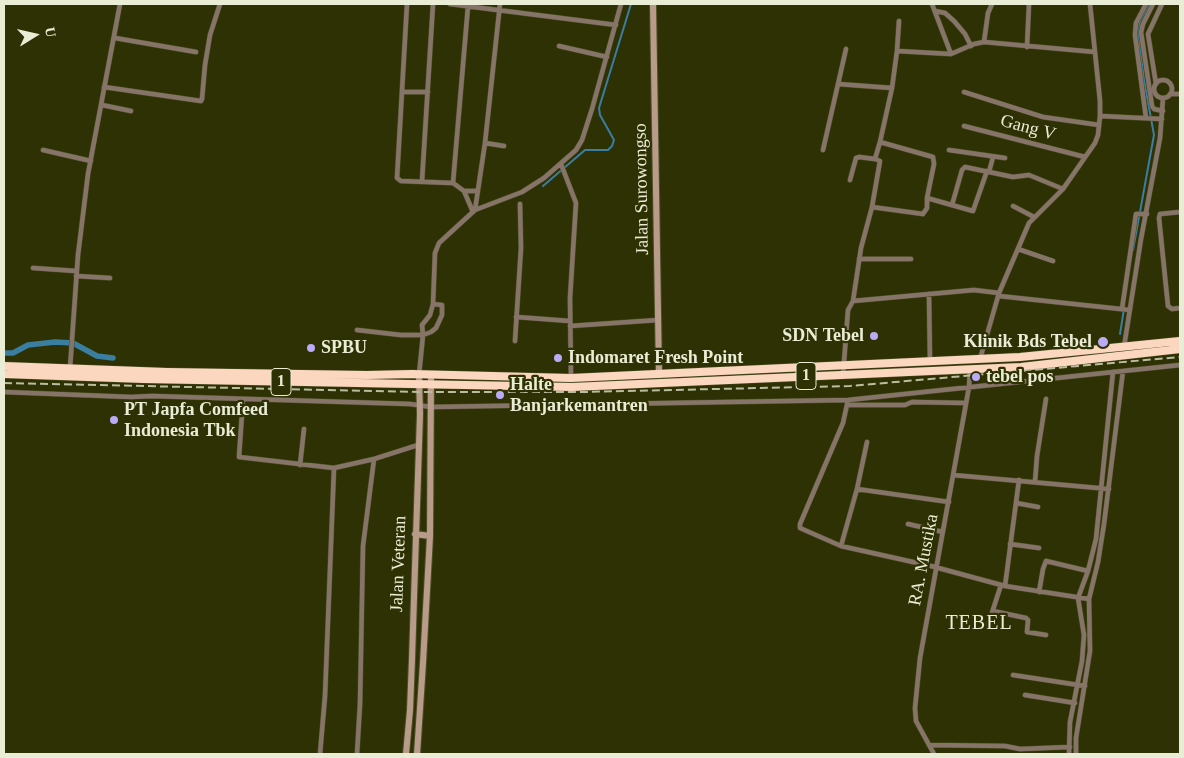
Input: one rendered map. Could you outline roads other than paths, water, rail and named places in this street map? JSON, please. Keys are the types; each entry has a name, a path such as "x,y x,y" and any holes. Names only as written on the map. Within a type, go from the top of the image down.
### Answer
{"highway":[{"name":"1","path":"4,366 167,372 418,374 571,378 1020,357 1180,341"},
{"name":"1","path":"4,374 144,379 572,387 1021,367 1180,350"}],"main road":[{"name":"Jalan Surowongso","path":"653,4 659,375"},
{"name":"Jalan Veteran","path":"406,754 411,693 419,406 418,374"},
{"name":"Jalan Veteran","path":"416,754 430,536 431,375"},
{"path":"415,534 430,536"}],"street":[{"path":"70,369 76,274 90,161 120,4"},
{"path":"104,88 201,101 209,41 220,4"},
{"path":"407,4 397,178 401,181 453,183 464,191 474,211"},
{"path":"422,182 433,4"},
{"path":"450,4 616,25"},
{"path":"474,211 485,143 500,4"},
{"path":"418,374 425,332 422,325 430,315 434,304 435,253 439,242 474,211 522,192 561,165 576,150 582,140 621,4"},
{"path":"932,4 951,54"},
{"path":"984,42 988,13 992,4"},
{"path":"1027,46 1029,4"},
{"path":"980,359 999,295 1029,223 1063,189 1094,143 1100,116 1090,4"},
{"path":"1146,4 1136,24 1135,34 1147,118"},
{"path":"1153,4 1141,32 1152,106 1154,109 1162,111"},
{"path":"1162,4 1148,34 1156,84 1154,88 1158,97 1163,98 1170,94 1180,94"},
{"path":"453,183 468,6"},
{"path":"935,10 944,13 954,21 965,34 971,46"},
{"path":"875,159 892,88 899,21"},
{"path":"115,38 196,52"},
{"path":"897,51 951,54 984,42 1095,52"},
{"path":"558,46 607,57"},
{"path":"823,150 846,49"},
{"path":"1156,84 1162,80 1167,81 1172,87 1170,94"},
{"path":"838,84 892,88"},
{"path":"403,92 428,92"},
{"path":"964,92 1043,117 1099,125"},
{"path":"1124,347 1126,310 1133,254 1160,138 1163,98"},
{"path":"102,105 131,111"},
{"path":"1100,116 1162,119"},
{"name":"Gang V","path":"964,126 1085,157"},
{"path":"872,207 924,214 927,210 927,198 934,164 933,158 880,142"},
{"path":"485,143 504,146"},
{"path":"42,150 90,161"},
{"path":"949,150 1005,158"},
{"path":"843,375 848,310 853,302 859,259 872,207 880,161 857,157 850,180"},
{"path":"927,198 973,211 993,157"},
{"path":"561,165 576,203 570,298 571,378"},
{"path":"952,205 962,169 967,167 1014,177 1029,175 1063,189"},
{"path":"464,191 477,190"},
{"path":"514,341 521,248 520,204"},
{"path":"1013,206 1034,217"},
{"path":"1180,212 1160,214 1159,218 1168,306 1172,309 1180,308"},
{"path":"1126,310 1136,237 1136,214 1142,214"},
{"path":"1018,249 1053,261"},
{"path":"859,259 911,259"},
{"path":"33,268 110,278"},
{"path":"853,302 974,290 999,295 1126,310"},
{"path":"929,294 930,362"},
{"path":"356,330 401,335 425,332 440,321 441,304 434,304"},
{"path":"516,316 570,323 658,320"},
{"path":"848,403 969,387 1180,365"},
{"name":"RA. Mustika","path":"934,754 916,721 915,708 920,658 969,387 970,368"},
{"path":"1069,754 1072,747 1077,704 1090,651 1083,599 1098,562 1118,372"},
{"path":"1076,754 1072,747 1081,686 1084,635 1083,599 1105,489 1118,372"},
{"path":"4,392 410,404 431,408 848,403 907,405 912,402 966,403"},
{"path":"243,399 239,458 334,468 418,445"},
{"path":"1035,482 1046,399"},
{"path":"848,403 843,423 799,526 800,528 841,546 1003,586 1083,599"},
{"path":"300,465 304,430"},
{"path":"841,546 867,442"},
{"path":"357,754 360,704 363,546 374,458"},
{"path":"320,754 325,696 334,468"},
{"path":"953,475 1105,489"},
{"path":"988,625 1003,586 1019,480"},
{"path":"857,488 949,502"},
{"path":"1016,504 1038,507"},
{"path":"908,524 943,532"},
{"path":"1010,544 1039,548"},
{"path":"1039,592 1046,561 1088,571"},
{"path":"993,611 1026,618 1028,620 1027,632 1046,635"},
{"path":"1013,675 1081,686"},
{"path":"1025,695 1077,704"},
{"path":"930,745 1005,746 1019,749 1072,747"}],"waterway":[{"path":"543,186 585,150 608,150 612,146 614,140 600,115 599,108 631,4"},
{"path":"1133,250 1154,135 1138,33 1140,21 1150,4"},
{"path":"1120,334 1124,309"},
{"path":"4,353 13,353 28,345 55,342 73,343 97,356 113,358"}],"railway":[{"path":"4,383 419,392 583,392 850,386 1180,357"}],"place":[{"name":"SDN Tebel","path":"874,336"},
{"name":"Klinik Bds Tebel","path":"1103,342"},
{"name":"SPBU","path":"311,348"},
{"name":"Indomaret Fresh Point","path":"558,358"},
{"name":"tebel pos","path":"976,377"},
{"name":"Halte Banjarkemantren","path":"500,395"},
{"name":"PT Japfa Comfeed Indonesia Tbk","path":"114,420"}],"district":[{"name":"TEBEL","path":"979,624"}]}
